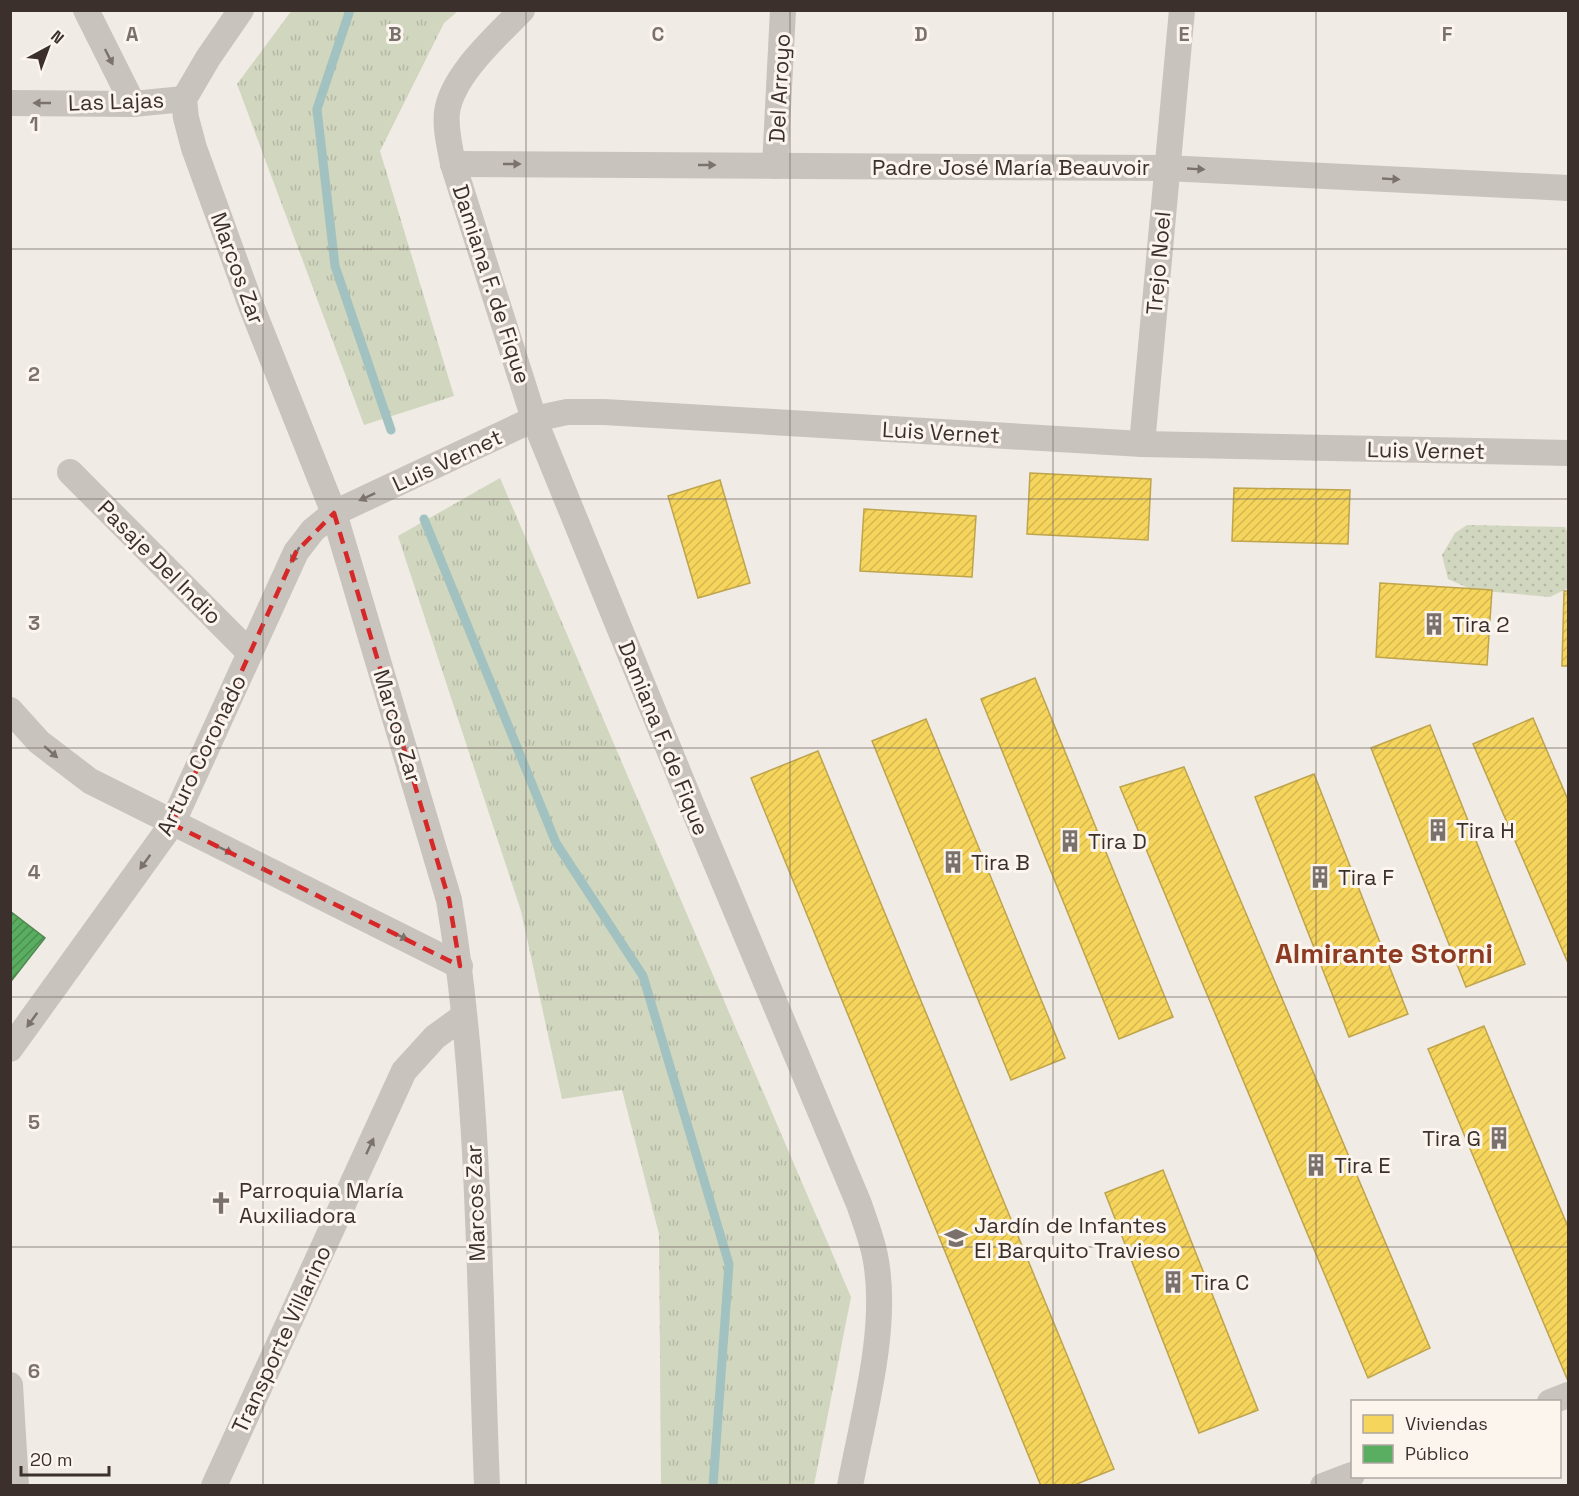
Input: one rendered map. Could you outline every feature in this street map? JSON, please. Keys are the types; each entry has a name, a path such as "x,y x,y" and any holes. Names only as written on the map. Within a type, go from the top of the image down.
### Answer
{"street":[{"path":"86,10 133,104"},
{"path":"184,99 208,58 241,10"},
{"name":"Damiana F. de Fique","path":"522,10 471,65 454,92 447,111 453,164 534,419 863,1215 876,1261 880,1304 874,1353 850,1485"},
{"name":"Del Arroyo","path":"775,166 783,10"},
{"name":"Trejo Noel","path":"1142,444 1182,10"},
{"name":"Las Lajas","path":"10,103 133,104 184,99"},
{"name":"Marcos Zar","path":"184,99 194,148 252,308 334,513 449,900 460,966 471,1101 487,1485"},
{"name":"Padre José María Beauvoir","path":"453,164 1166,168 1569,188"},
{"name":"Luis Vernet","path":"334,513 534,419 567,412 604,412 1142,444 1569,453"},
{"name":"Pasaje Del Indio","path":"70,472 250,652"},
{"name":"Arturo Coronado","path":"10,1049 172,824 296,552 313,530 334,513"},
{"path":"10,710 39,742 66,766 90,781 460,966"},
{"name":"Transporte Villarino","path":"214,1485 404,1071 435,1037 464,1016"},
{"path":"10,1385 16,1485"},
{"path":"1553,1400 1569,1395"},
{"path":"1323,1485 1351,1476"}],"highlighted area":[{"path":"334,513 449,900 460,966 172,824 296,552"}],"green space":[{"path":"292,10 458,11 444,23 380,151 454,396 364,425 237,84"},
{"path":"500,478 851,1297 814,1485 661,1485 659,1234 622,1090 562,1099 521,911 398,536"},
{"path":"1467,525 1565,527 1568,533 1568,588 1550,597 1473,590 1448,579 1442,555 1455,533"}],"building: Viviendas":[{"path":"1030,473 1151,479 1148,540 1027,534"},
{"path":"720,480 750,583 698,598 668,496"},
{"path":"1234,488 1350,490 1348,544 1232,541"},
{"path":"864,509 976,516 972,577 860,571"},
{"name":"Tira 2","path":"1380,583 1492,590 1487,665 1376,657"},
{"path":"1564,591 1568,591 1568,666 1562,666"},
{"name":"Tira D","path":"1035,678 1173,1017 1119,1039 981,699"},
{"path":"1533,718 1568,800 1568,963 1473,744"},
{"name":"Tira B","path":"926,719 1065,1058 1011,1080 872,741"},
{"name":"Tira H","path":"1430,725 1525,964 1466,987 1371,748"},
{"path":"818,751 1114,1469 1072,1486 1041,1486 751,778"},
{"name":"Tira E","path":"1184,767 1430,1348 1368,1378 1120,787"},
{"name":"Tira F","path":"1314,774 1408,1014 1349,1037 1255,797"},
{"name":"Tira G","path":"1484,1026 1568,1227 1568,1381 1428,1049"},
{"name":"Tira C","path":"1163,1170 1258,1410 1199,1433 1105,1193"}],"building: Público":[{"path":"10,911 45,938 12,980 10,979"}],"waterway":[{"path":"350,10 317,109 335,266 391,430"},
{"path":"424,519 556,843 643,976 729,1264 713,1486"}],"place":[{"name":"Tira 2","path":"1434,624"},
{"name":"Tira H","path":"1438,830"},
{"name":"Tira D","path":"1070,841"},
{"name":"Tira B","path":"953,862"},
{"name":"Tira F","path":"1320,877"},
{"name":"Tira G","path":"1499,1138"},
{"name":"Tira E","path":"1316,1165"},
{"name":"Parroquia María Auxiliadora","path":"221,1203"},
{"name":"Jardín de Infantes El Barquito Travieso","path":"956,1238"},
{"name":"Tira C","path":"1173,1282"}],"district":[{"name":"Almirante Storni","path":"1384,953"}]}
